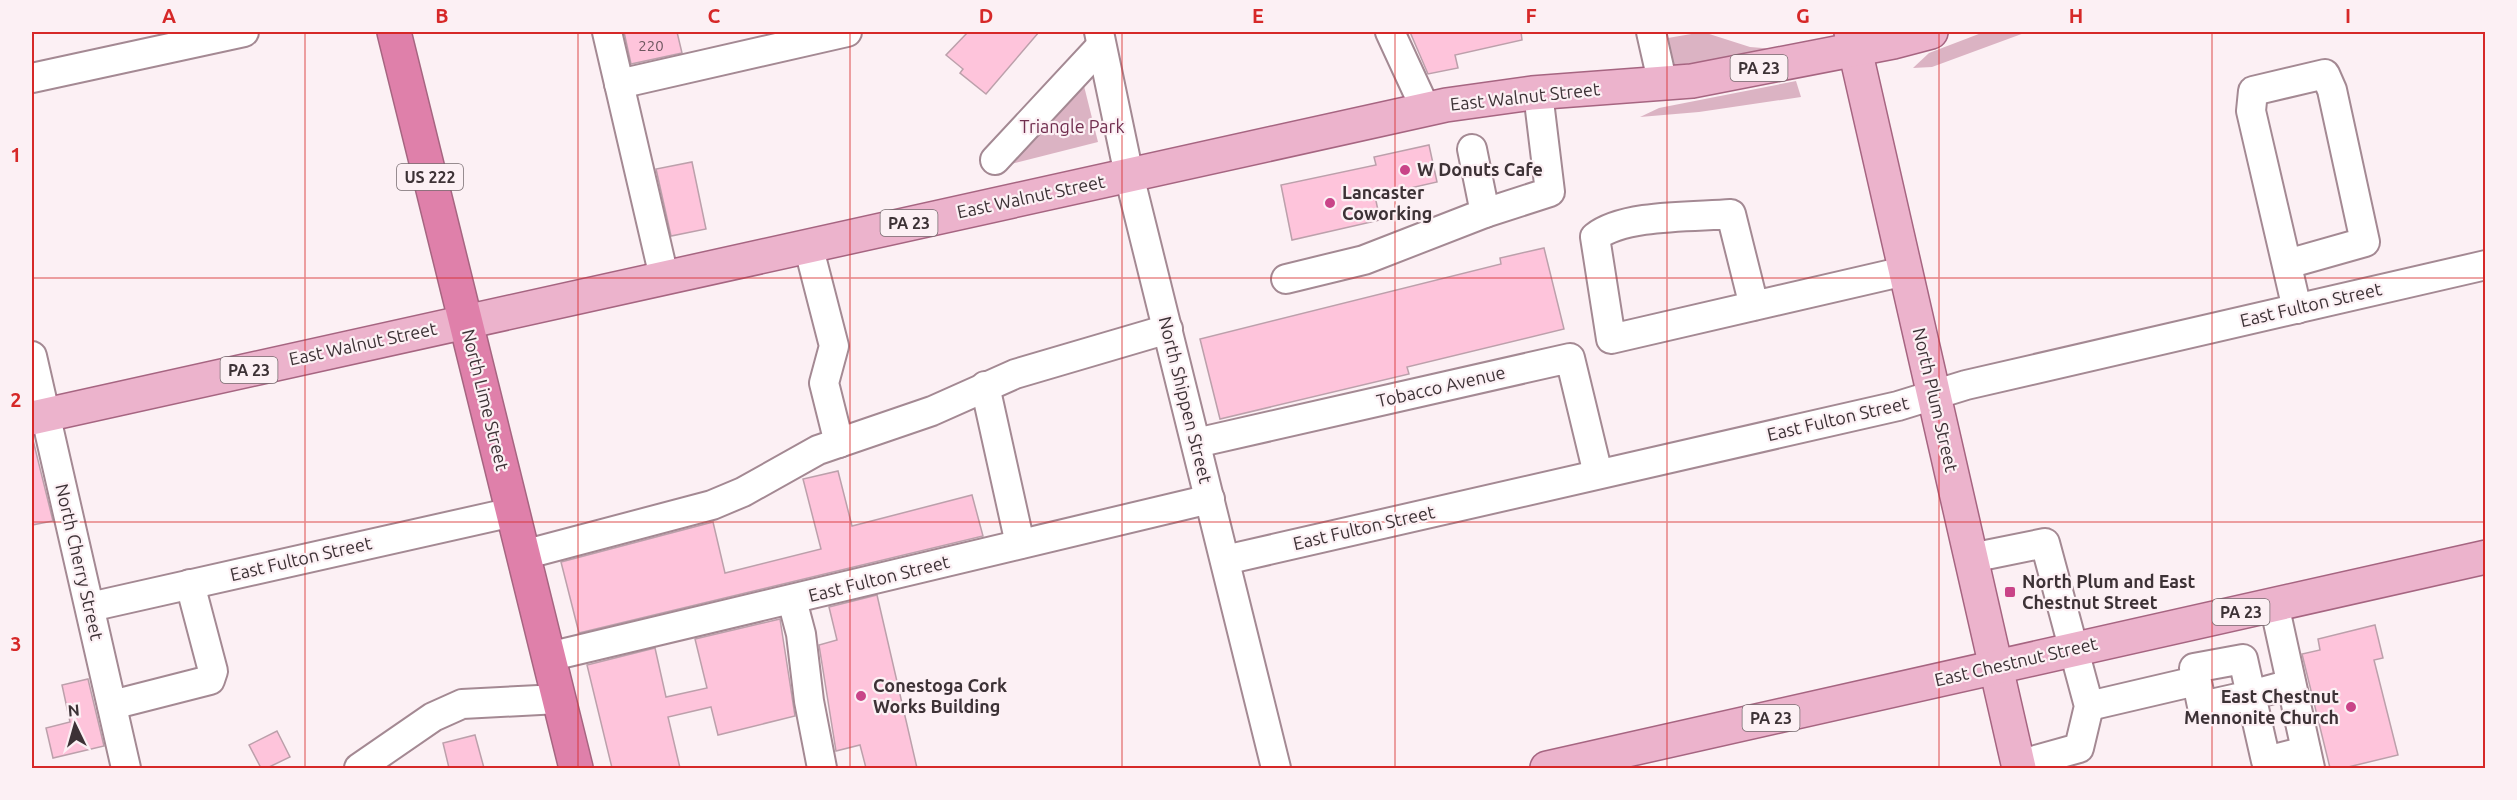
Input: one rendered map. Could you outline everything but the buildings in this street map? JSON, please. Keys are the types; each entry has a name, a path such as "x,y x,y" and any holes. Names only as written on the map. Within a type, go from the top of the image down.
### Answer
{"highway":[{"name":"North Lime Street","path":"394,32 576,768"}],"main road":[{"name":"East Walnut Street","path":"39,416 1479,99 1663,85 1853,41 1926,32"},
{"name":"North Plum Street","path":"1853,41 2019,767"},
{"name":"East Chestnut Street","path":"1547,768 2486,557"}],"street":[{"path":"32,78 244,32"},
{"path":"607,32 664,277"},
{"path":"619,84 847,32"},
{"path":"1390,32 1426,110"},
{"path":"1651,32 1663,85"},
{"path":"995,160 1100,39"},
{"name":"North Shippen Street","path":"1100,39 1129,175 1276,768"},
{"path":"2287,264 2365,242 2332,90 2325,74 2253,91 2251,111 2297,309"},
{"path":"1286,279 1364,260 1485,213 1550,192 1538,93"},
{"path":"1472,149 1485,213"},
{"path":"1754,306 1731,214 1639,222 1607,228 1595,237 1611,339 1754,306 1905,270"},
{"path":"808,245 834,346 824,383 838,442"},
{"name":"East Fulton Street","path":"1225,560 1898,405 1974,382 2486,265"},
{"path":"523,555 712,505 743,492 818,450 838,442 932,411 985,386 1037,367 1168,329"},
{"name":"North Cherry Street","path":"32,356 39,416 90,607 126,768"},
{"name":"Tobacco Avenue","path":"1196,442 1570,358 1598,474"},
{"path":"985,386 1020,544"},
{"name":"East Fulton Street","path":"548,657 1210,499"},
{"name":"East Fulton Street","path":"90,607 513,512"},
{"path":"1971,558 2045,543 2089,706 2082,758 2019,767"},
{"path":"112,705 210,680 213,671 190,584"},
{"path":"792,600 801,634 809,701 822,768"},
{"path":"2274,604 2308,760 2266,761 2251,695 2243,659 2194,668 2196,681 2202,706 2251,695 2291,684"},
{"path":"2089,706 2196,681"},
{"path":"359,768 433,717 462,704 559,699"}],"green space":[{"path":"1703,32 1750,47 1775,49 1675,72 1662,39"},
{"path":"1984,32 2027,32 1932,67 1913,68 1929,53"},
{"path":"1796,81 1801,97 1699,112 1640,117 1659,108"},
{"name":"Triangle Park","path":"1083,82 1098,142 1007,165"}],"place":[{"name":"W Donuts Cafe","path":"1405,170"},
{"name":"Lancaster Coworking","path":"1330,203"},
{"name":"North Plum and East Chestnut Street","path":"2010,592"},
{"name":"Conestoga Cork Works Building","path":"861,696"},
{"name":"East Chestnut Mennonite Church","path":"2351,707"}]}
